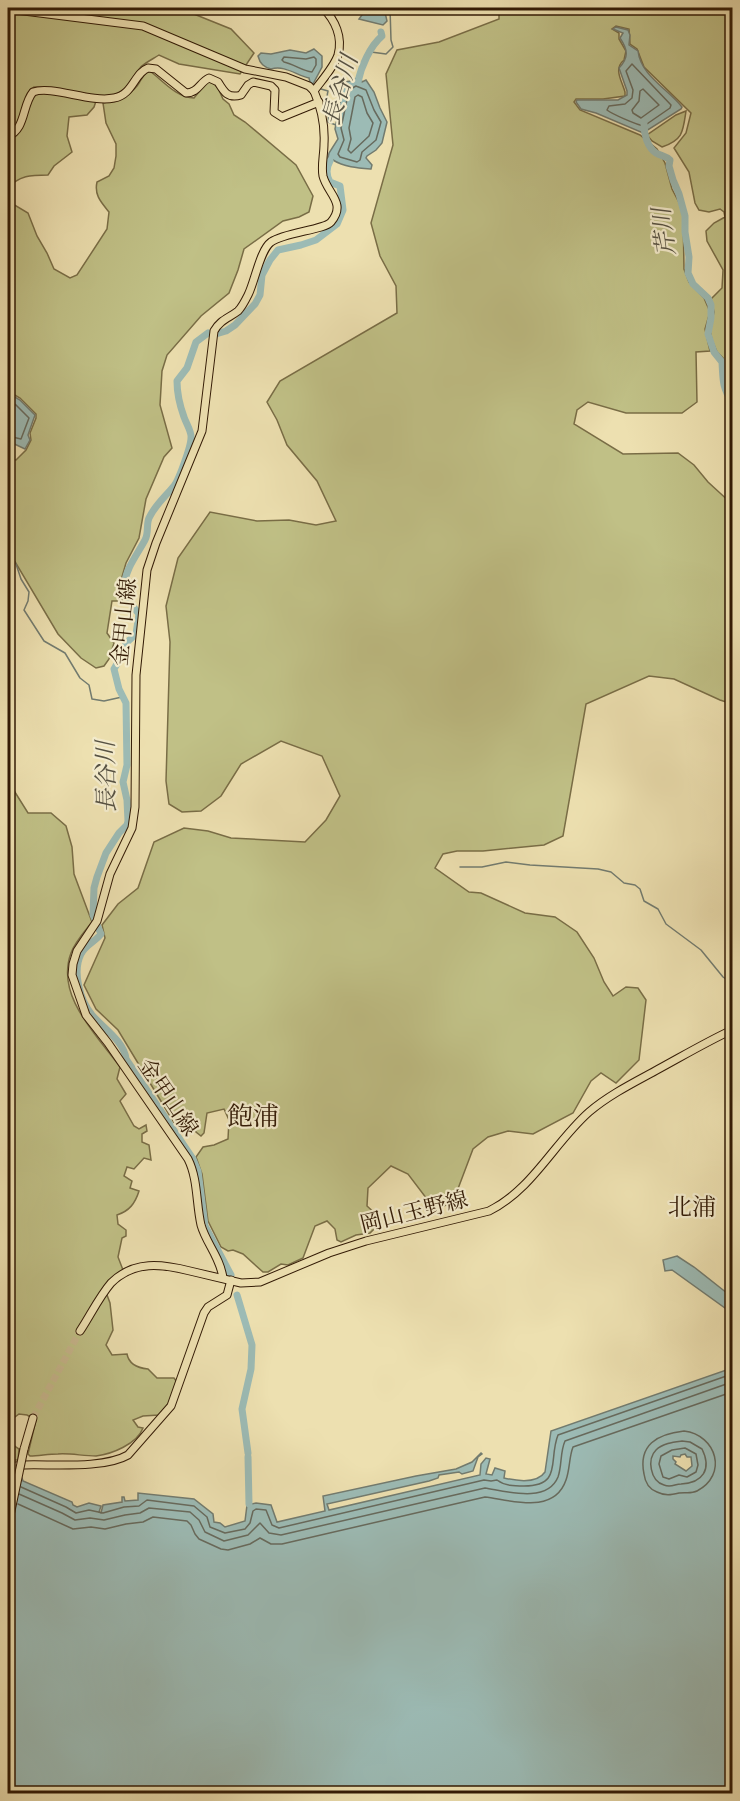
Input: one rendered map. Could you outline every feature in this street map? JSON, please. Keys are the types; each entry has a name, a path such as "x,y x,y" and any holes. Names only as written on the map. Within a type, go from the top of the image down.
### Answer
{"main road":[{"path":"8,9 143,26 245,69 286,77 309,86 314,91 338,53 337,26 323,8"},
{"path":"8,136 18,128 33,92 43,90 113,99 128,91 142,71 148,68 156,69 186,93 194,92 203,81 209,78 218,82 228,95 241,95 253,82 271,86 275,90 274,112 279,116 285,116 319,102"},
{"name":"金甲山線","path":"223,1278 221,1267 201,1224 193,1171 188,1159 86,1015 74,983 72,969 74,958 96,923 110,874 130,833 135,816 136,675 147,570 202,430 214,331 219,323 235,313 243,304 267,245 281,237 326,226 336,213 336,199 323,176 324,136 319,102 314,91"},
{"name":"岡山玉野線","path":"81,1331 109,1286 124,1273 138,1267 152,1264 169,1266 246,1283 260,1282 329,1253 366,1241 475,1216 497,1208 518,1192 580,1121 600,1104 673,1061 732,1030"},
{"path":"8,1470 24,1465 104,1462 128,1455 171,1406 204,1313 208,1307 227,1294 231,1280"},
{"path":"8,1525 33,1418"}],"green space":[{"path":"8,8 179,8 231,29 254,53 240,74 179,64 159,55 142,66 125,89 102,97 34,87 30,90 19,120 8,133"},
{"path":"499,8 732,8 732,379 729,377 723,358 717,352 710,330 714,312 711,299 722,288 723,270 707,241 706,231 725,217 724,212 720,209 709,212 699,210 695,203 689,172 674,148 686,133 691,113 644,67 637,49 630,44 629,29 616,26 612,29 619,33 619,39 626,51 619,67 625,96 576,99 574,102 580,110 640,135 657,149 665,163 672,189 683,210 684,269 689,282 704,298 710,312 705,329 710,351 696,352 697,402 682,413 626,413 588,402 577,410 574,424 623,454 678,453 694,465 708,482 732,504 732,704 674,679 649,676 586,704 563,836 544,845 443,854 435,868 469,892 481,893 525,913 555,917 577,932 594,958 613,996 626,987 638,988 646,1000 639,1060 616,1083 601,1073 591,1081 573,1113 533,1134 508,1131 488,1137 473,1149 453,1202 433,1207 408,1174 391,1166 368,1188 367,1206 378,1216 375,1228 370,1233 356,1235 341,1242 337,1240 335,1229 327,1221 315,1226 303,1258 263,1272 243,1254 221,1247 208,1221 202,1174 196,1157 203,1147 228,1139 229,1120 224,1109 207,1113 204,1133 201,1136 196,1132 191,1120 176,1126 118,1030 96,1009 84,985 105,938 102,925 118,904 138,888 154,842 184,828 208,831 231,838 305,842 326,820 340,796 322,756 281,741 241,764 221,796 201,811 182,812 169,804 166,781 170,642 166,606 178,558 210,512 257,521 289,520 316,525 336,521 317,481 287,445 267,402 280,381 397,313 396,286 380,256 371,223 393,145 386,74 397,50 439,42 499,19"},
{"path":"150,71 170,88 188,97 194,98 207,82 212,82 229,104 234,115 296,165 313,196 309,212 283,221 244,249 229,293 201,316 167,355 162,371 160,405 172,448 164,457 146,499 139,538 126,563 119,587 123,601 112,601 107,633 114,643 109,659 104,666 96,668 81,658 58,634 8,550 13,537 12,522 8,511 8,459 16,460 26,450 31,440 30,433 36,414 20,398 8,391 8,201 28,213 54,269 70,278 77,275 107,229 109,212 99,198 96,187 97,182 109,176 114,168 116,144 106,123 103,103 130,93"},
{"path":"45,93 96,101 87,115 69,117 67,136 72,152 54,166 48,175 21,178 8,189 8,166 11,164 8,156 8,139 22,126 33,94"},
{"path":"686,111 683,130 674,141 662,147 647,135 676,115"},
{"path":"8,781 28,813 51,813 66,826 72,847 74,874 92,922 71,953 68,969 73,1000 90,1028 120,1067 117,1079 126,1094 120,1101 134,1126 139,1129 146,1125 147,1131 142,1134 142,1142 149,1145 151,1160 144,1158 134,1169 127,1167 124,1176 132,1181 130,1188 139,1191 131,1206 117,1215 118,1224 126,1230 126,1236 122,1238 118,1257 123,1270 104,1287 110,1303 113,1330 106,1345 112,1355 127,1354 137,1367 148,1369 157,1378 174,1378 177,1382 170,1402 159,1415 143,1416 133,1420 138,1427 143,1428 135,1439 116,1450 96,1456 63,1454 30,1456 28,1454 36,1420 19,1414 11,1420 9,1432 12,1443 19,1449 18,1460 8,1460"}],"water":[{"path":"367,8 384,8 387,21 383,25 359,19"},
{"path":"616,27 628,30 629,45 638,51 644,68 682,107 643,133 581,109 576,102 577,100 618,100 627,95 619,68 626,57 626,50 620,38 623,33 613,29"},
{"path":"314,49 322,56 322,67 313,84 309,78 290,71 266,67 258,56 261,53 271,54 290,50 306,53"},
{"path":"359,74 362,82 366,80 374,92 387,122 382,143 366,158 372,165 371,169 346,166 333,160 326,167 329,153 338,139 335,129 344,82 355,80"},
{"path":"8,393 20,400 35,415 28,435 30,440 25,449 8,441"},
{"path":"677,1256 732,1297 732,1313 672,1270 665,1271 663,1260"},
{"path":"732,1368 732,1793 8,1794 8,1476 16,1471 21,1475 23,1481 72,1502 77,1507 89,1503 101,1506 99,1512 101,1513 103,1505 122,1502 122,1497 125,1501 138,1500 138,1493 194,1499 213,1514 214,1522 225,1527 245,1521 247,1505 256,1503 271,1505 277,1522 325,1511 323,1496 456,1469 472,1462 481,1453 473,1471 439,1475 438,1478 429,1481 327,1504 329,1510 480,1475 481,1464 486,1458 490,1459 486,1474 492,1475 495,1468 505,1471 504,1478 532,1480 545,1472 551,1431","holes":["685,1454 691,1457 692,1466 686,1471 675,1464 673,1459 673,1456 680,1457"]}],"waterway":[{"path":"371,52 386,54 393,47 390,8"},
{"name":"長谷川","path":"358,82 367,57 382,36 381,32"},
{"path":"321,89 328,91 328,122 336,125"},
{"name":"芹川","path":"644,124 645,136 650,147 670,160 669,166 685,216 689,257 688,273 693,284 708,298 711,305 708,334 714,352 722,362 725,387 732,402"},
{"name":"長谷川","path":"216,334 235,325 255,304 260,295 262,275 278,250 316,240 337,224 343,210 340,186 330,182 328,177 327,169 330,161"},
{"name":"長谷川","path":"208,333 196,342 187,368 177,381 180,404 191,436 184,463 174,486 149,518 146,537 126,577 126,594 139,614 136,634 126,643 114,669 119,689 126,703 127,765 123,782 128,821 106,853 97,877 94,888 93,915 101,934 81,954 77,977 88,1009 121,1046 126,1059 193,1159 198,1171 205,1226 231,1275"},
{"path":"8,517 11,530 8,543"},
{"path":"8,555 16,564 29,592 24,610 44,641 65,653 80,678 89,685 92,699 104,701 122,697"},
{"path":"460,867 482,867 506,862 611,872 624,883 635,885 640,889 644,901 658,909 666,924 701,950 723,977 732,983"},
{"name":"長谷川","path":"237,1295 252,1345 251,1369 242,1409 248,1453"},
{"name":"長谷川","path":"248,1457 249,1504"}],"tunnel":[{"path":"33,1418 80,1331"}],"district":[{"name":"飽浦","path":"253,1116"},
{"name":"北浦","path":"692,1207"}]}
